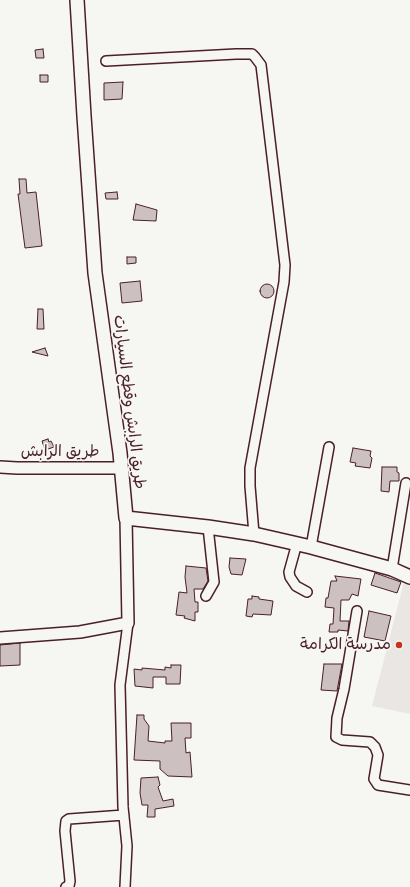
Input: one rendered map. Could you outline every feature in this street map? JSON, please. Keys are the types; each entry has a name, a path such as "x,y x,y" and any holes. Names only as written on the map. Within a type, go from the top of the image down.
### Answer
{"main road":[{"name":"طريق الرابش وقطع السيارات","path":"77,0 95,273 120,453 120,468 126,518"},
{"path":"126,518 208,527 254,534 311,546 392,569 410,577"}],"street":[{"path":"106,61 252,54 261,65 285,264 284,282 250,468 254,534"},
{"path":"311,546 329,447"},
{"name":"طريق الرابش","path":"0,467 120,468"},
{"path":"392,569 406,482"},
{"path":"124,887 127,846 124,815 120,685 128,623 126,518"},
{"path":"206,596 214,582 208,527"},
{"path":"297,543 290,577 296,586 307,592"},
{"path":"357,611 344,688 337,718 336,737 342,740 370,742 375,747 378,756 374,779 378,784 410,790"},
{"path":"0,638 80,632 128,623"},
{"path":"66,887 70,881 64,831 66,821 69,819 124,815"}],"shaded area":[{"name":"مدرسة الكرامة","path":"404,582 410,584 410,714 372,706"}],"building":[{"path":"43,49 44,58 36,58 35,50"},
{"path":"40,75 48,75 48,82 40,82"},
{"path":"123,82 122,99 104,100 104,83"},
{"path":"19,179 26,179 27,193 36,192 42,246 25,248 18,194 20,194"},
{"path":"117,192 118,199 106,199 105,193"},
{"path":"136,204 157,210 156,221 133,220"},
{"path":"127,257 136,257 136,263 127,264"},
{"path":"140,281 142,301 122,303 120,283"},
{"path":"264,284 270,284 274,288 274,294 270,298 264,298 260,294 260,288"},
{"path":"38,309 43,309 44,329 37,329"},
{"path":"45,348 48,356 32,352"},
{"path":"48,439 54,447 45,450 42,441"},
{"path":"353,448 371,451 370,456 372,458 370,468 355,466 356,463 350,462"},
{"path":"382,467 397,467 397,472 399,473 399,481 390,481 389,492 381,491"},
{"path":"230,558 246,559 242,575 231,574 229,567"},
{"path":"186,566 206,568 208,581 203,589 194,589 195,602 198,602 198,612 195,612 195,621 184,618 185,616 176,615 179,592 187,593 185,577"},
{"path":"375,573 401,582 397,593 371,585"},
{"path":"335,576 361,579 358,596 352,594 349,600 341,600 340,621 349,621 348,631 338,630 338,632 329,632 330,624 333,624 334,608 325,607 331,581 337,581"},
{"path":"252,596 259,597 259,599 273,601 271,615 253,614 252,617 246,616 248,599 252,599"},
{"path":"369,611 391,616 385,641 364,637"},
{"path":"20,643 20,665 0,666 0,645"},
{"path":"324,664 342,664 337,691 321,690"},
{"path":"171,665 181,665 180,684 166,684 166,677 153,677 153,688 135,686 134,669 142,670 142,668 165,670 165,667 171,668"},
{"path":"137,715 144,715 144,719 149,726 148,741 165,743 165,741 172,741 171,723 191,723 191,738 185,738 186,753 190,752 192,777 168,776 160,769 160,761 134,760"},
{"path":"158,777 160,785 158,787 163,801 173,799 174,806 155,809 155,817 147,817 148,805 142,805 140,793 141,778"}],"place":[{"name":"مدرسة الكرامة","path":"399,645"}]}
